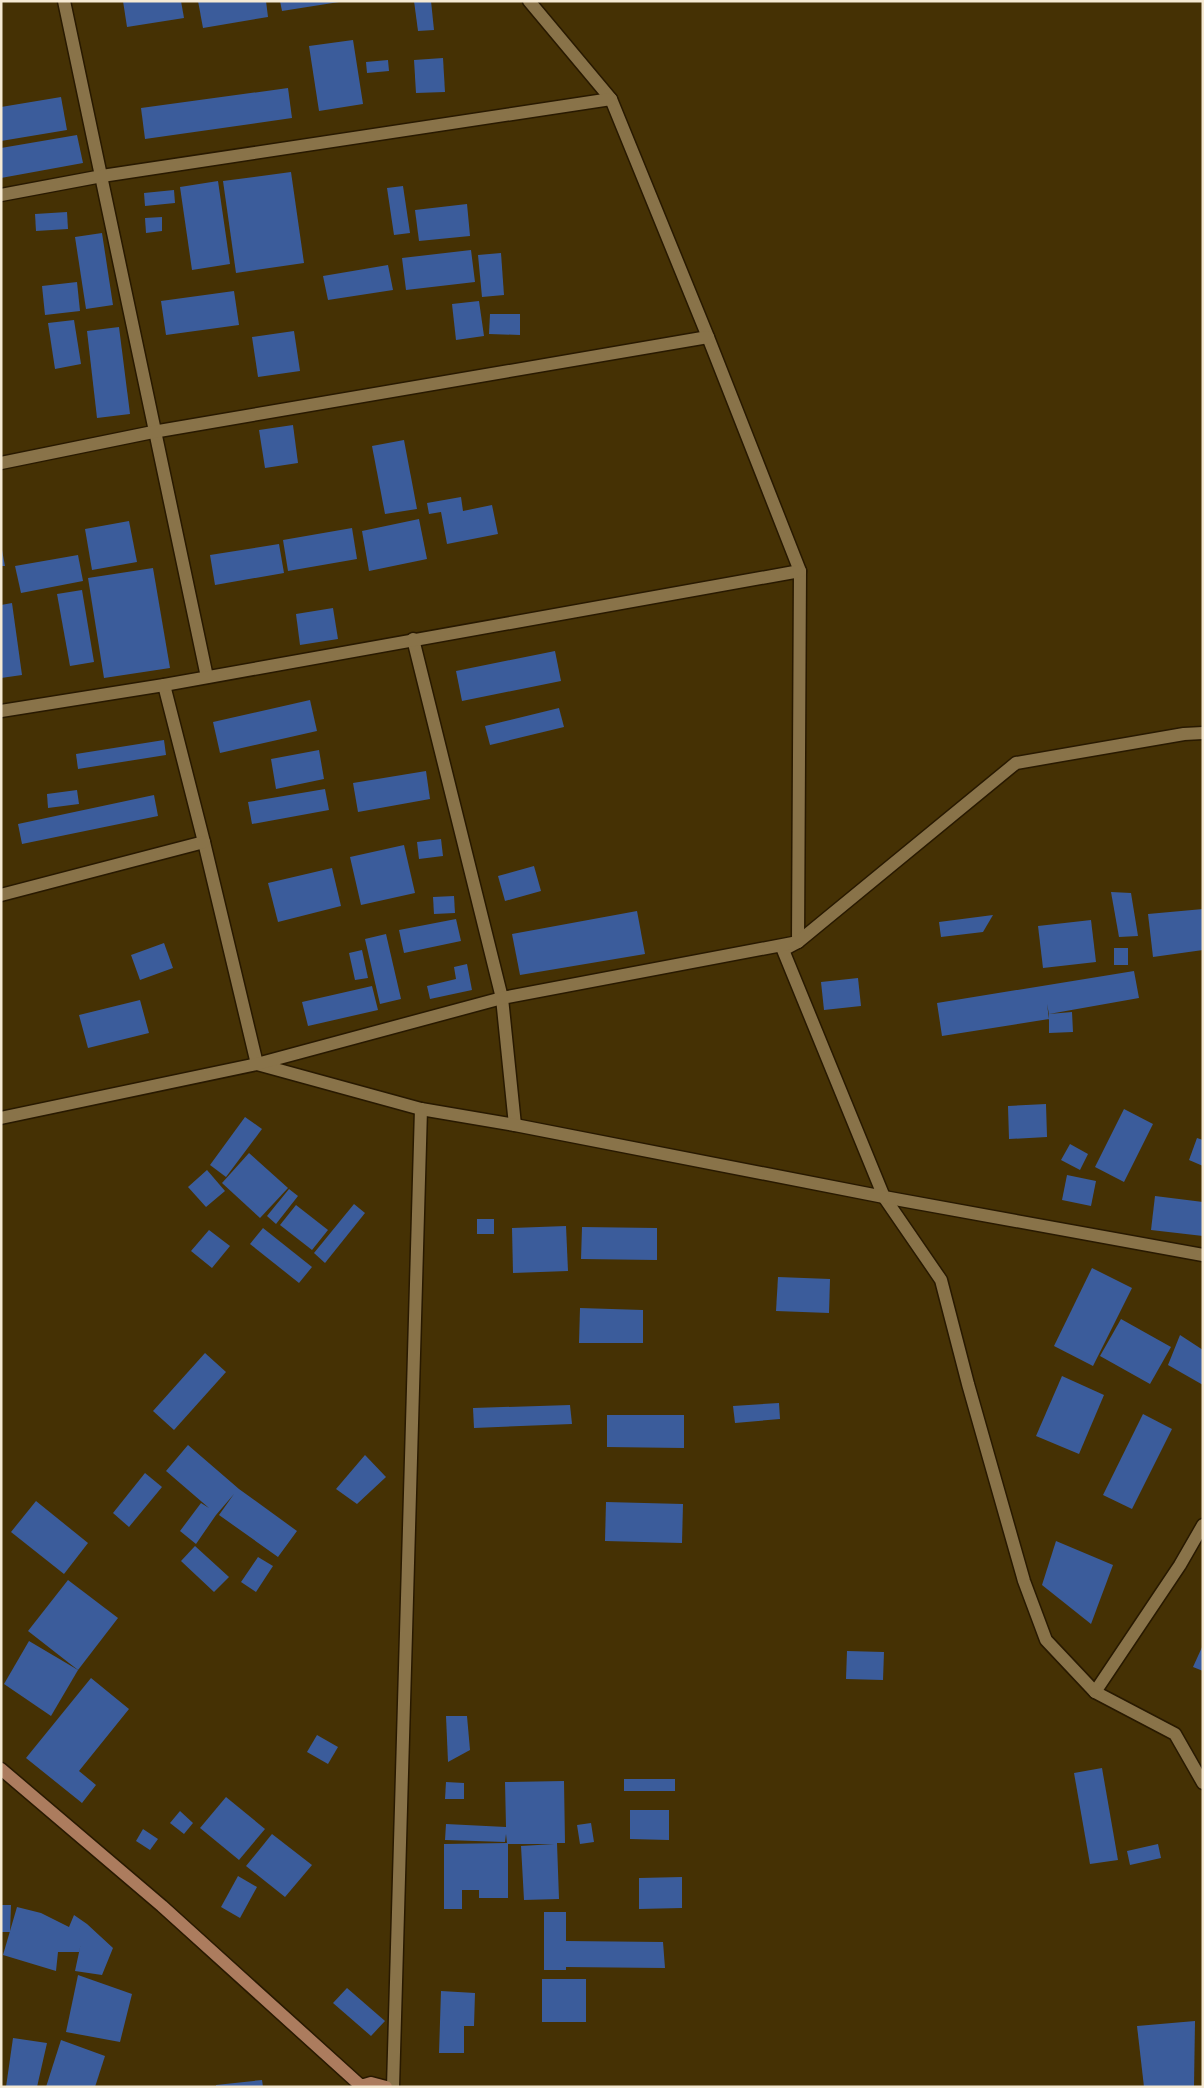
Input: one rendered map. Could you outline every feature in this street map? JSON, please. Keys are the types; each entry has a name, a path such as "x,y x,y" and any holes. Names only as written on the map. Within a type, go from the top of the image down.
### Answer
{"street":[{"path":"64,1 102,176 153,432 207,677"},
{"path":"529,1 612,99 800,570 798,942"},
{"path":"1,195 102,176 612,99"},
{"path":"1,463 153,432 708,337"},
{"path":"1,711 164,685 800,570"},
{"path":"413,639 502,998 514,1124"},
{"path":"164,685 257,1064"},
{"path":"1203,733 1184,734 1016,763 798,942 783,950 884,1198 941,1280 968,1384 1022,1572 1046,1640 1095,1692 1175,1734 1203,1783"},
{"path":"1,895 204,842"},
{"path":"1,1118 257,1064 502,998 798,942"},
{"path":"257,1064 421,1109 514,1124 884,1198 1203,1255"},
{"path":"393,2087 421,1109"},
{"path":"1095,1692 1180,1565 1203,1526"},
{"path":"1,1769 162,1906 359,2086 371,2083 386,2087"}],"building":[{"path":"123,1 181,1 184,18 127,27"},
{"path":"198,1 266,1 268,17 203,28"},
{"path":"280,1 339,1 339,2 282,11"},
{"path":"414,1 431,1 434,30 418,31"},
{"path":"353,40 363,104 319,111 309,46"},
{"path":"443,58 445,92 416,93 414,60"},
{"path":"388,60 389,71 367,73 366,62"},
{"path":"288,88 292,118 145,139 141,108"},
{"path":"61,97 67,130 1,141 1,107"},
{"path":"77,135 83,163 1,178 1,148"},
{"path":"291,172 304,263 236,273 223,181"},
{"path":"218,181 230,264 192,270 180,187"},
{"path":"403,186 410,233 394,235 387,188"},
{"path":"174,190 175,203 145,206 144,193"},
{"path":"467,204 470,236 419,241 415,210"},
{"path":"67,212 68,229 36,231 35,214"},
{"path":"162,217 162,231 146,233 145,218"},
{"path":"102,233 113,305 86,309 75,237"},
{"path":"471,250 475,282 406,290 402,258"},
{"path":"501,253 504,295 482,297 478,255"},
{"path":"388,265 393,290 328,300 323,276"},
{"path":"77,282 80,311 45,315 42,286"},
{"path":"234,291 239,325 166,335 161,301"},
{"path":"479,301 484,336 456,340 452,304"},
{"path":"490,314 520,314 520,335 489,334"},
{"path":"74,320 81,364 55,369 48,323"},
{"path":"119,327 130,414 97,418 87,331"},
{"path":"294,331 300,371 258,377 252,337"},
{"path":"293,425 298,463 265,468 259,430"},
{"path":"404,440 417,509 385,514 372,446"},
{"path":"461,497 463,511 492,505 498,534 447,544 441,512 429,514 427,503"},
{"path":"419,519 427,559 369,571 362,531"},
{"path":"129,521 137,562 92,570 85,529"},
{"path":"352,528 357,559 288,571 283,540"},
{"path":"279,544 284,573 215,585 210,555"},
{"path":"2,550 5,566 1,566"},
{"path":"78,555 83,581 21,593 15,566"},
{"path":"153,568 170,668 104,678 88,578"},
{"path":"82,590 94,662 70,666 57,594"},
{"path":"12,603 22,675 1,678 1,605"},
{"path":"333,608 338,639 300,645 296,614"},
{"path":"555,651 561,681 462,701 456,671"},
{"path":"310,700 317,731 220,753 213,722"},
{"path":"559,708 564,727 490,745 485,726"},
{"path":"164,740 166,755 78,769 76,754"},
{"path":"319,750 324,779 276,789 271,759"},
{"path":"426,771 430,799 358,812 353,783"},
{"path":"325,789 329,810 252,824 248,802"},
{"path":"77,790 79,804 48,808 47,794"},
{"path":"154,795 158,816 22,844 18,824"},
{"path":"441,839 443,856 419,859 417,842"},
{"path":"404,845 415,893 361,905 350,857"},
{"path":"534,866 541,891 505,901 498,876"},
{"path":"332,868 341,906 278,922 268,883"},
{"path":"1111,892 1131,893 1138,936 1119,937"},
{"path":"454,896 455,913 434,914 433,897"},
{"path":"1203,909 1203,950 1153,957 1148,914"},
{"path":"637,911 645,954 520,975 512,934"},
{"path":"993,915 983,932 941,937 939,922"},
{"path":"456,919 461,941 404,953 399,930"},
{"path":"1091,920 1096,962 1043,968 1038,926"},
{"path":"386,934 401,999 380,1004 365,939"},
{"path":"164,943 173,968 140,980 131,955"},
{"path":"1114,948 1128,948 1128,965 1114,965"},
{"path":"362,950 368,978 355,980 349,953"},
{"path":"467,964 472,990 430,999 427,986 456,979 454,967"},
{"path":"1134,971 1139,998 1049,1014 1047,1004 1049,1019 942,1036 937,1003"},
{"path":"858,978 861,1006 824,1010 821,982"},
{"path":"372,986 378,1010 308,1026 302,1002"},
{"path":"140,1000 149,1033 88,1048 79,1015"},
{"path":"1072,1012 1073,1032 1049,1033 1049,1014"},
{"path":"1046,1104 1047,1137 1009,1139 1008,1106"},
{"path":"1124,1109 1153,1124 1124,1182 1095,1167"},
{"path":"245,1117 262,1129 226,1177 210,1165"},
{"path":"1197,1138 1203,1140 1203,1166 1189,1160"},
{"path":"1070,1144 1088,1154 1080,1170 1061,1160"},
{"path":"249,1153 288,1188 260,1218 222,1183"},
{"path":"207,1170 225,1191 206,1207 188,1187"},
{"path":"1067,1175 1096,1181 1091,1206 1062,1200"},
{"path":"289,1189 298,1196 276,1224 267,1216"},
{"path":"1155,1196 1203,1202 1203,1236 1151,1230"},
{"path":"354,1204 365,1213 325,1263 314,1253"},
{"path":"296,1205 328,1230 312,1250 280,1225"},
{"path":"477,1219 494,1219 494,1234 477,1234"},
{"path":"566,1226 568,1271 513,1273 512,1228"},
{"path":"582,1227 657,1228 657,1260 581,1259"},
{"path":"263,1228 312,1267 299,1283 250,1244"},
{"path":"209,1230 230,1246 212,1268 191,1251"},
{"path":"1092,1268 1132,1288 1093,1366 1054,1346"},
{"path":"778,1277 830,1279 829,1313 776,1311"},
{"path":"580,1308 643,1310 643,1343 579,1343"},
{"path":"1121,1319 1171,1347 1150,1384 1100,1356"},
{"path":"1180,1335 1203,1350 1203,1385 1168,1365"},
{"path":"205,1353 226,1372 174,1430 153,1411"},
{"path":"1062,1376 1104,1395 1079,1454 1036,1436"},
{"path":"779,1403 780,1419 735,1423 733,1406"},
{"path":"570,1405 572,1424 474,1428 473,1408"},
{"path":"1143,1414 1172,1429 1132,1509 1103,1495"},
{"path":"607,1415 684,1415 684,1448 607,1447"},
{"path":"188,1445 239,1489 297,1531 278,1557 219,1515 234,1494 216,1515 196,1544 180,1531 201,1503 209,1508 166,1471"},
{"path":"365,1455 386,1477 357,1504 336,1489"},
{"path":"145,1473 162,1487 129,1527 113,1513"},
{"path":"36,1501 88,1543 64,1574 11,1532"},
{"path":"606,1502 683,1504 682,1543 605,1541"},
{"path":"1056,1541 1113,1565 1091,1624 1042,1585"},
{"path":"195,1546 229,1577 214,1592 181,1561"},
{"path":"258,1557 273,1566 256,1592 241,1582"},
{"path":"68,1580 118,1618 78,1670 28,1631"},
{"path":"29,1641 78,1670 51,1716 4,1684"},
{"path":"1203,1645 1203,1671 1193,1667"},
{"path":"847,1651 884,1652 883,1680 846,1679"},
{"path":"91,1678 129,1709 79,1771 96,1785 82,1803 26,1758"},
{"path":"446,1716 467,1716 470,1750 448,1762"},
{"path":"317,1735 338,1747 328,1764 307,1752"},
{"path":"1102,1768 1118,1860 1090,1864 1074,1773"},
{"path":"624,1779 675,1779 675,1791 624,1791"},
{"path":"564,1781 565,1843 557,1843 559,1899 524,1900 521,1846 554,1844 508,1844 508,1898 479,1898 479,1890 462,1890 462,1909 444,1909 444,1844 507,1843 506,1834 505,1842 445,1840 446,1824 506,1827 505,1782"},
{"path":"446,1782 464,1783 464,1799 445,1799"},
{"path":"226,1797 265,1829 239,1860 200,1828"},
{"path":"630,1810 669,1810 669,1840 630,1839"},
{"path":"180,1811 193,1823 184,1834 170,1823"},
{"path":"591,1823 594,1842 580,1844 577,1825"},
{"path":"143,1829 158,1839 150,1850 136,1841"},
{"path":"272,1834 312,1865 285,1897 246,1866"},
{"path":"1158,1844 1161,1858 1130,1865 1127,1851"},
{"path":"238,1876 257,1887 240,1918 221,1907"},
{"path":"682,1877 682,1908 639,1909 639,1878"},
{"path":"1,1905 11,1905 10,1932 1,1932"},
{"path":"17,1907 41,1913 69,1927 74,1915 87,1924 113,1948 102,1975 75,1971 81,1943 79,1952 58,1952 56,1971 3,1955"},
{"path":"544,1912 566,1912 566,1941 663,1942 665,1968 566,1967 566,1970 544,1970"},
{"path":"78,1975 132,1994 120,2042 66,2032"},
{"path":"542,1979 586,1979 586,2022 542,2022"},
{"path":"347,1988 385,2021 371,2036 333,2003"},
{"path":"441,1991 475,1993 474,2026 464,2026 464,2053 439,2053"},
{"path":"1195,2021 1194,2087 1144,2087 1137,2026"},
{"path":"13,2038 47,2043 37,2087 6,2087"},
{"path":"61,2040 105,2056 95,2087 46,2087"},
{"path":"262,2080 263,2087 216,2087 216,2085"}]}
